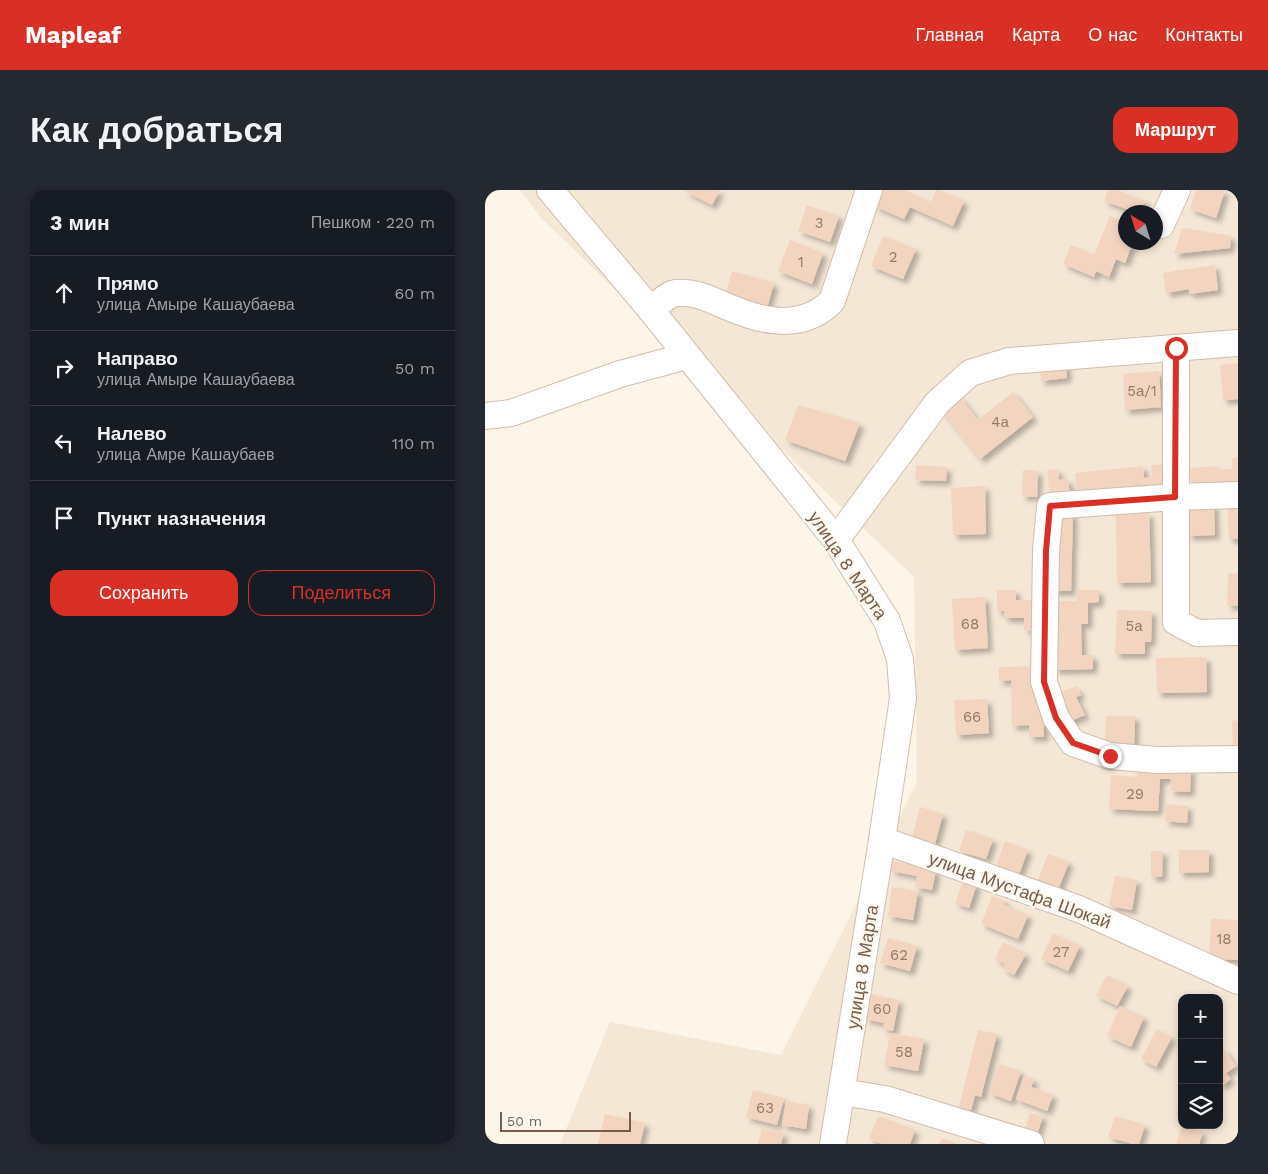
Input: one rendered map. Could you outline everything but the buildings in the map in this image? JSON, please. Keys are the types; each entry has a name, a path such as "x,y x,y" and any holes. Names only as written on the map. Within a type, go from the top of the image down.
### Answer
{"street":[{"name":"улица 8 Марта","path":"550,190 650,309 836,540 887,621 900,659 903,698 833,1144"},
{"path":"650,309 674,293 698,294 740,312 760,318 785,322 810,317 822,311 833,301 869,190"},
{"path":"1163,220 1177,190"},
{"path":"836,540 937,403 970,373 1009,361 1238,343"},
{"path":"1176,348 1176,622 1197,633 1238,632"},
{"path":"485,416 511,413 620,374 687,356"},
{"path":"1238,495 1175,497 1050,506 1046,551 1044,682 1056,718 1073,743 1110,756 1157,760 1238,759"},
{"name":"улица Мустафа Шокай","path":"882,840 1079,909 1238,981"},
{"path":"842,1092 885,1099 1031,1144"}],"shaded area":[{"path":"520,190 1238,190 1238,1144 560,1144 610,1022 781,1055 917,782 914,577 542,219"}],"route":[{"path":"1110,756 1073,743 1056,718 1044,682 1046,551 1050,506 1175,497 1176,348"}]}
